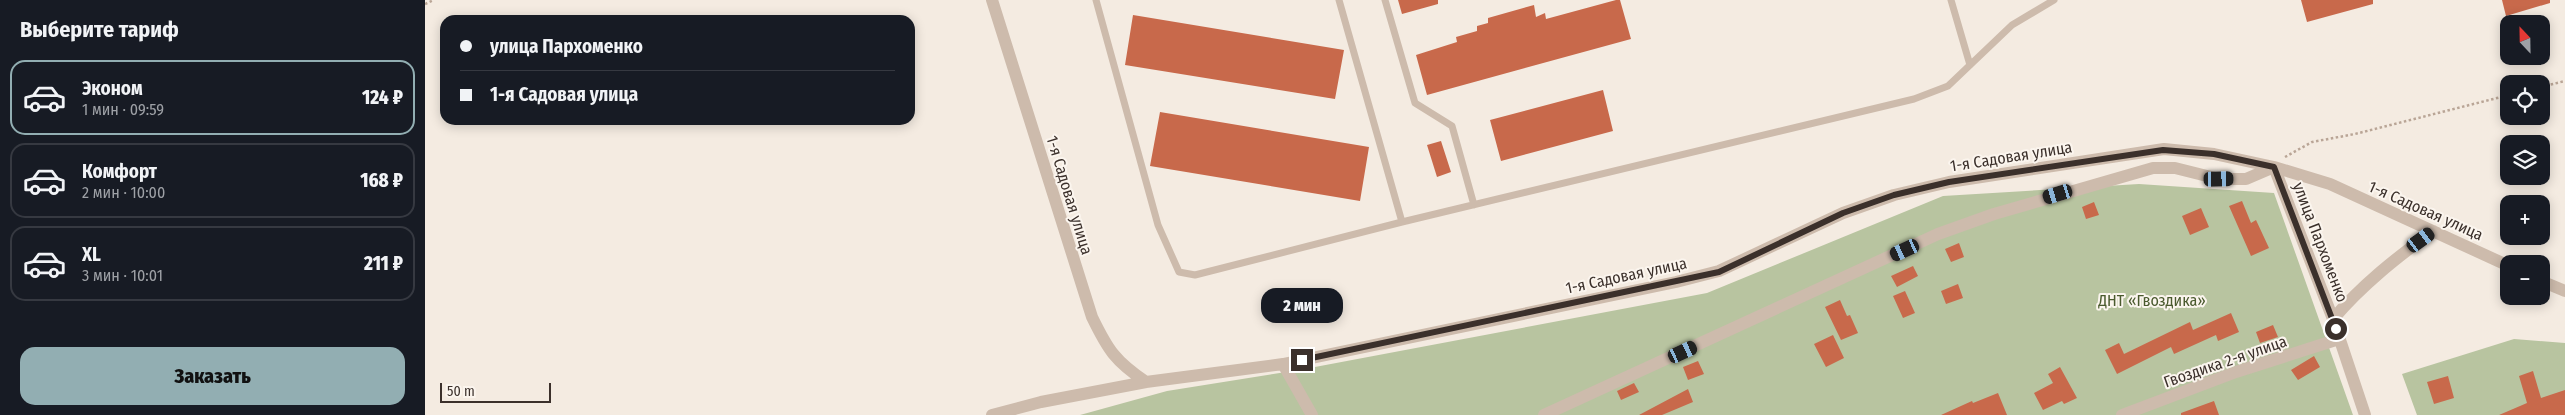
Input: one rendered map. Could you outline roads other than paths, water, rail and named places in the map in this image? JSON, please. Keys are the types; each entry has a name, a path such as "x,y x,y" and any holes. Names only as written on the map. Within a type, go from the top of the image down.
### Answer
{"street":[{"name":"1-я Садовая улица","path":"992,0 1092,317 1111,354 1120,364 1146,382"},
{"name":"1-я Садовая улица","path":"992,415 1041,402 1146,382 1283,364 1719,272 1843,213 1894,195 1949,182 2163,150 2214,154 2274,167 2329,184 2500,262"},
{"name":"улица Пархоменко","path":"2274,167 2333,319 2365,415"},
{"path":"1544,415 1938,234 1994,214 2153,168 2175,168 2219,179 2246,179 2274,167"},
{"path":"2333,319 2355,294 2397,258 2433,231"},
{"path":"2550,285 2565,291"},
{"name":"Гвоздика 2-я улица","path":"2122,415 2236,372 2339,339"},
{"path":"1283,364 1312,415"}],"lane":[{"path":"1096,0 1158,225 1179,272 1195,275 1402,222 1914,99 1948,86 2012,25 2055,0"},
{"path":"1339,0 1402,222"},
{"path":"1385,0 1415,103 1452,126 1474,205"},
{"path":"1951,0 1970,65"}],"park label":[{"name":"ДНТ «Гвоздика»","path":"2152,300"}]}
